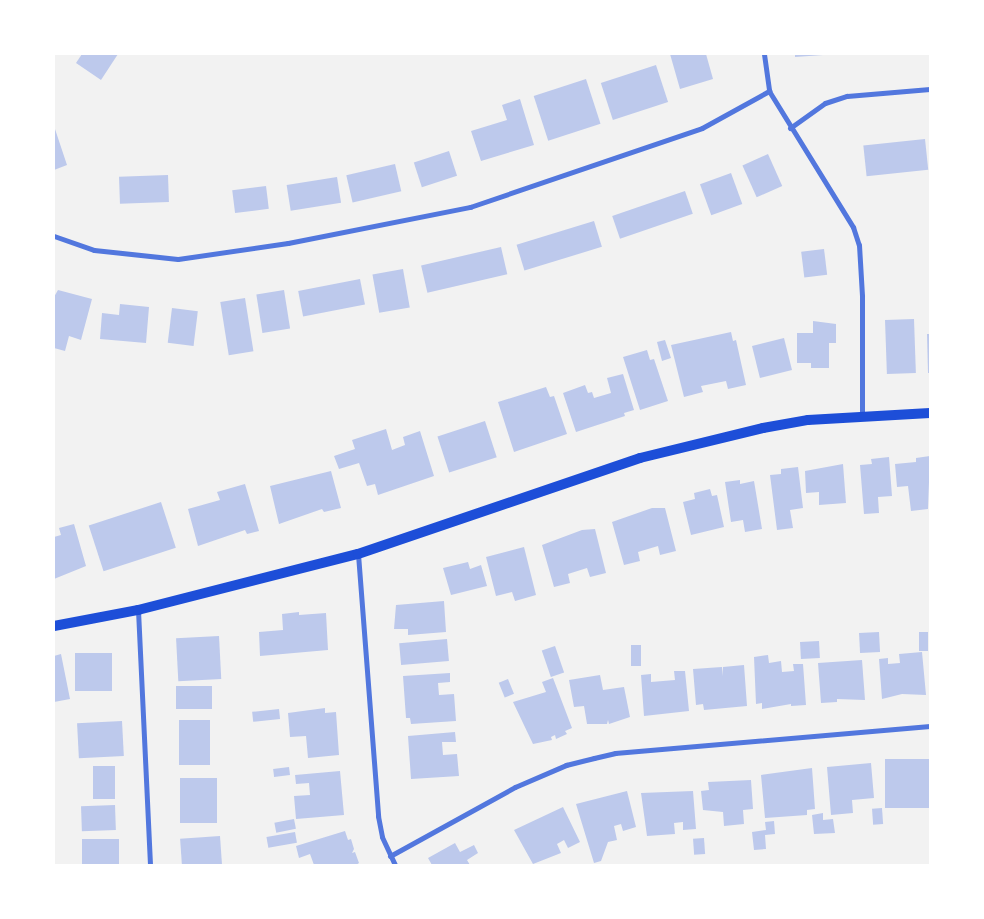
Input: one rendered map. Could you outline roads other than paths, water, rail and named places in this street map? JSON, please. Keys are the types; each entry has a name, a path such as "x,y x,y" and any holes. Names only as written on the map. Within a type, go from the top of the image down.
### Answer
{"main road":[{"path":"54,626 138,610 358,554 640,458 762,428 862,415 930,413"}],"street":[{"path":"764,54 769,91 790,128 853,227 859,245 862,296 862,415"},
{"path":"790,128 825,103 847,96 930,89"},
{"path":"54,236 94,250 178,259 288,243 470,207 702,128 769,91"},
{"path":"358,554 378,816 390,856 395,865"},
{"path":"138,610 150,865"},
{"path":"390,856 515,787 566,765 615,752 930,726"}]}
